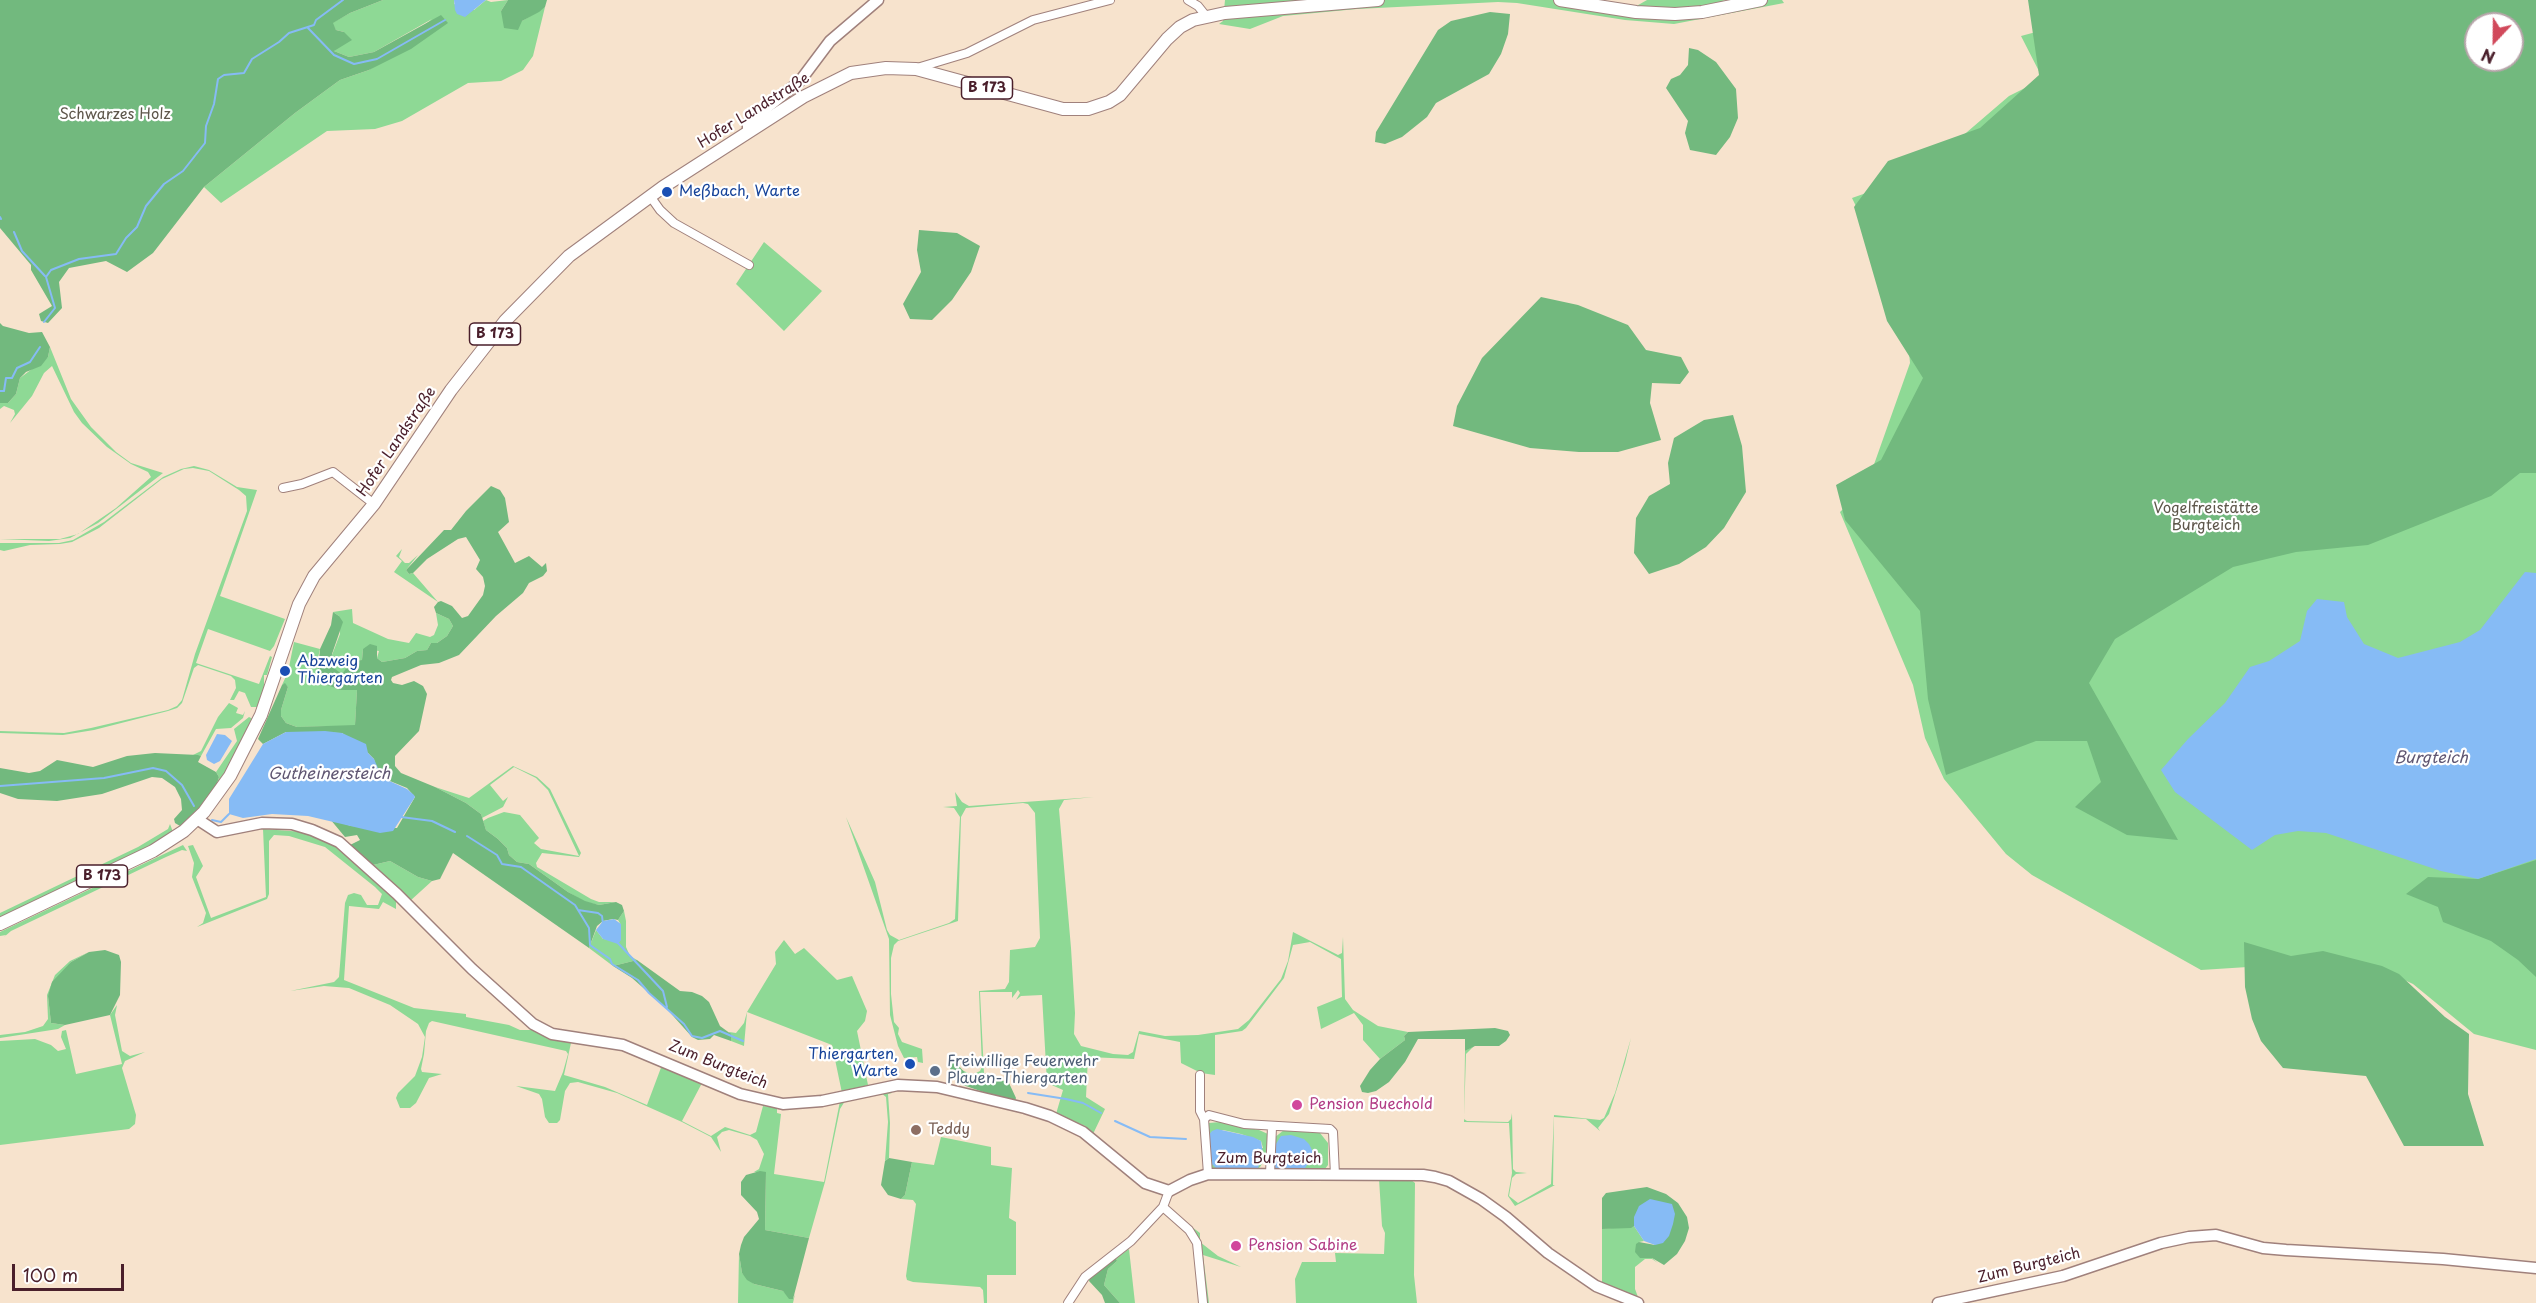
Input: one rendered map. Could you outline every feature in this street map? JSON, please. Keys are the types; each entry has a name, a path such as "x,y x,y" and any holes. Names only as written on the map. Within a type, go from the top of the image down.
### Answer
{"main road":[{"name":"B 173","path":"1206,16 1378,0"},
{"path":"1560,0 1636,12 1684,14 1735,7 1761,0"},
{"name":"Hofer Landstraße","path":"0,924 153,850 184,831 197,819 227,781 261,715 304,592 325,562 374,504 451,390 505,321 569,256 650,196 748,132 803,97 851,73 885,68 916,69 1063,109 1088,109 1109,102 1120,95 1167,39 1180,27 1206,16"}],"street":[{"path":"748,132 748,123 800,81 830,41 879,0"},
{"name":"Hofer Landstraße","path":"916,69 967,53 1033,20 1110,0"},
{"path":"1188,0 1198,6 1206,16"},
{"path":"650,196 660,210 674,223 749,265"},
{"path":"283,488 302,484 333,472 374,504"},
{"name":"Zum Burgteich","path":"197,819 217,832 262,823 292,824 312,830 339,843 397,894 472,969 533,1024 552,1034 623,1045 740,1094 783,1104 822,1101 898,1085 937,1087 1025,1108 1050,1116 1083,1132 1146,1183 1169,1191 1208,1174 1423,1175 1449,1182 1506,1217 1548,1254 1596,1286 1638,1303"},
{"path":"1200,1075 1200,1111 1204,1119 1208,1174"},
{"path":"1204,1119 1209,1115 1244,1124 1330,1129 1333,1132 1335,1175"},
{"path":"1270,1174 1269,1151 1272,1127"},
{"path":"1068,1303 1085,1277 1131,1241 1163,1207 1169,1191"},
{"path":"1163,1207 1189,1230 1197,1243 1203,1303"},
{"name":"Zum Burgteich","path":"1938,1303 2063,1276 2161,1243 2189,1237 2216,1235 2263,1248 2443,1259 2536,1268"}],"green space":[{"name":"Schwarzes Holz","path":"0,0 383,0 350,13 333,23 336,30 344,32 352,40 334,51 349,57 374,52 441,15 448,23 411,49 369,70 340,80 295,113 204,187 153,253 127,272 106,261 69,268 59,282 62,308 48,323 41,321 39,314 52,306 31,270 31,265 0,228"},
{"path":"383,0 454,0 454,4 474,10 486,0 491,2 508,0 501,11 522,21 545,7 533,56 523,70 501,81 468,83 402,121 375,129 327,131 221,203 204,187 295,113 340,80 369,70 432,19 374,52 349,57 334,51 344,32 336,30 332,23"},
{"path":"508,0 547,0 545,7 522,21 518,30 504,28 501,11"},
{"path":"1225,0 1578,0 1633,8 1647,0 1722,0 1734,3 1744,0 1782,0 1784,3 1674,24 1625,20 1498,2 1357,9 1283,16 1250,29 1219,24 1223,21"},
{"name":"Vogelfreistätte Burgteich","path":"2028,0 2536,0 2536,473 2520,473 2491,496 2368,545 2296,552 2233,567 2115,639 2089,683 2178,840 2127,835 2075,807 2101,782 2087,741 2036,741 1946,775 1928,699 1920,611 1845,520 1836,485 1881,460 1923,378 1887,321 1854,207 1888,161 1980,128 2039,75"},
{"name":"Vogelfreistätte Burgteich","path":"2125,0 2389,0 2507,12 2464,12 2464,72 2524,72 2524,14 2536,15 2536,1050 2474,1034 2413,984 2387,972 2341,961 2201,970 2032,875 2006,854 1944,779 1925,738 1913,685 1840,512 1866,487 1910,363 1905,307 1852,198 1917,175 2009,96 2043,79 2021,36 2092,17"},
{"path":"1490,12 1510,14 1508,34 1501,54 1489,74 1436,103 1427,117 1402,137 1385,144 1375,142 1376,132 1438,30 1451,21"},
{"path":"1689,48 1698,50 1716,62 1736,89 1738,118 1730,137 1716,155 1690,150 1685,133 1688,121 1666,88 1671,79 1680,75 1688,65"},
{"path":"919,230 957,233 980,246 971,272 952,300 932,320 910,319 903,304 921,272 917,250"},
{"path":"764,242 822,291 784,331 736,284"},
{"path":"1541,297 1578,305 1628,325 1646,350 1681,357 1689,372 1680,384 1652,383 1650,403 1661,440 1618,452 1579,452 1530,448 1453,426 1457,406 1482,358"},
{"path":"0,323 3,326 29,333 42,332 50,347 48,357 41,366 26,372 20,378 16,394 8,403 0,403"},
{"path":"50,347 71,399 91,427 116,452 131,463 163,473 98,523 80,533 116,508 151,477 148,472 131,464 107,447 82,423 74,412 52,366 44,373 32,396 10,423 15,414 14,410 4,406 0,409 0,403 8,403 16,394 20,378 48,357"},
{"path":"1733,415 1742,446 1746,492 1724,528 1706,547 1679,564 1649,574 1634,553 1636,518 1649,496 1670,484 1668,463 1674,438 1704,420"},
{"path":"194,466 209,470 237,487 257,490 220,596 285,619 270,651 208,629 196,663 259,684 270,656 272,657 267,675 264,675 264,691 258,707 251,707 245,693 239,691 234,700 230,700 236,688 235,680 231,676 198,665 194,668 182,703 177,708 94,730 63,735 0,733 0,731 64,733 168,710 177,706 182,700 195,654 247,511 246,496 209,471 184,469 162,479 99,528 72,542 60,544 30,545 4,551 0,550 0,543 59,543 73,540 104,522 163,477 181,469"},
{"path":"491,486 500,490 505,498 509,522 498,532 515,563 529,556 542,567 546,563 547,571 543,576 529,583 523,593 496,616 459,655 439,663 421,665 392,677 393,683 402,685 414,681 423,686 427,694 419,731 395,756 395,766 401,773 435,787 466,803 481,814 486,830 507,848 509,855 517,862 529,864 568,892 585,901 599,905 616,902 622,905 624,911 618,920 603,921 597,926 589,948 453,853 440,879 432,881 418,877 390,861 373,865 350,845 360,840 357,835 345,837 330,819 351,826 397,828 415,797 407,788 385,779 376,769 374,759 342,733 286,732 263,744 258,739 282,685 285,683 288,687 281,716 286,723 297,727 355,725 357,690 341,690 327,685 318,669 320,649 331,625 333,612 343,622 332,654 334,668 342,674 352,661 362,660 363,649 370,644 377,646 377,658 382,662 405,658 417,651 427,650 431,643 437,643 447,636 453,626 449,619 436,613 434,607 438,602 452,606 462,618 468,616 483,595 485,586 483,577 476,569 480,560 466,537 458,539 427,559 413,573 409,574 406,570 444,530 451,530"},
{"path":"77,534 70,538 49,541 0,539 60,539"},
{"path":"402,549 399,557 405,563 409,563 418,555 406,570 409,574 413,573 438,602 394,572 402,561 396,556"},
{"path":"352,609 353,623 388,639 409,643 416,633 430,637 434,635 438,625 436,613 449,619 453,626 447,636 437,643 431,643 427,650 417,651 405,658 382,662 377,658 379,651 363,649 362,660 355,661 342,674 333,668 332,655 340,634 339,616 333,612"},
{"path":"294,642 320,649 318,658 341,690 357,690 355,726 297,727 286,723 281,716 281,710 288,687 285,684 282,685 288,672"},
{"path":"229,703 238,708 236,713 243,715 245,711 243,718 231,728 216,729 201,756 193,755 201,751 218,717"},
{"path":"249,717 253,719 231,764 216,787 219,777 216,772 237,741 234,729"},
{"path":"155,753 201,756 198,762 216,772 219,777 216,787 202,805 180,826 175,823 174,819 182,810 181,799 175,787 162,778 152,777 102,794 57,801 18,799 0,793 0,768 29,773 40,771 57,760 93,767 127,756"},
{"path":"513,766 537,777 550,789 581,853 579,857 542,853 536,863 537,867 591,899 599,902 616,902 599,905 585,902 529,864 517,862 509,855 507,848 486,830 483,821 488,818 504,812 520,815 539,838 534,843 541,849 579,856 548,790 536,778 514,767 490,785 503,801 508,797 503,807 482,818 481,814 466,803 435,787 469,798"},
{"path":"955,792 962,802 969,806 1094,797 1064,800 1059,809 1071,948 1074,1034 1081,1046 1113,1054 1128,1055 1133,1052 1139,1031 1165,1036 1198,1035 1238,1029 1249,1020 1281,979 1288,961 1293,932 1338,955 1342,953 1343,937 1345,999 1353,1010 1378,1026 1408,1032 1404,1036 1405,1040 1380,1059 1363,1040 1363,1025 1354,1013 1321,1029 1317,1007 1342,997 1341,959 1310,942 1293,945 1284,978 1246,1028 1242,1031 1215,1035 1215,1075 1201,1073 1181,1063 1180,1042 1139,1034 1134,1059 1088,1057 1086,1097 1105,1109 1093,1134 1085,1126 1056,1114 1063,1090 1047,1083 1042,995 1021,996 1016,1000 1020,993 1018,990 1012,998 1012,992 980,992 984,1073 972,1076 966,1074 960,1069 972,1075 980,1071 982,1067 979,991 1005,989 1009,982 1010,950 1035,947 1040,938 1035,813 1028,804 1023,803 966,808 961,817 958,921 898,941 894,945 891,958 891,994 894,1022 899,1028 898,1034 902,1042 922,1049 923,1063 918,1062 917,1057 904,1058 898,1046 890,1015 889,939 846,817 875,882 887,930 890,935 899,940 955,919 960,817 954,808 943,807 957,806"},
{"path":"170,824 173,832 160,841 0,919 0,913 138,847 168,829"},
{"path":"263,829 304,832 331,843 354,859 396,898 396,909 383,902 379,909 349,906 344,980 414,1008 466,1014 466,1017 509,1025 520,1030 535,1030 550,1038 571,1043 564,1075 605,1087 647,1105 662,1065 702,1083 682,1121 711,1136 725,1127 750,1135 756,1132 763,1106 777,1108 777,1113 781,1114 774,1174 824,1182 840,1101 874,1092 890,1091 892,1093 888,1094 889,1158 885,1161 888,1122 886,1097 881,1093 845,1101 840,1109 825,1182 809,1238 765,1230 766,1172 754,1172 759,1169 764,1154 757,1140 729,1130 722,1132 717,1137 721,1152 711,1137 682,1122 617,1093 578,1082 570,1083 565,1091 560,1120 557,1123 549,1123 545,1117 539,1094 516,1086 555,1091 568,1054 566,1051 432,1021 426,1031 421,1069 422,1072 442,1074 429,1078 416,1103 410,1108 400,1108 396,1098 398,1093 415,1076 422,1057 425,1037 418,1024 390,1005 349,988 324,986 290,991 334,982 339,977 345,903 348,895 354,893 361,895 367,905 378,905 382,894 375,887 325,847 289,836 274,835 269,841 269,894 267,899 197,927 203,923 206,913 192,877 194,863 188,846 193,845 203,866 196,877 211,918 266,897"},
{"path":"183,845 187,851 182,850 166,857 11,931 4,937 6,935 0,936 0,932"},
{"path":"350,845 373,865 390,861 418,877 432,881 410,901"},
{"path":"2536,860 2536,977 2518,960 2491,941 2443,922 2438,907 2406,894 2428,877 2478,879"},
{"path":"624,911 626,947 630,956 637,960 613,966 589,948 596,930 603,939 621,940 621,925 618,920"},
{"path":"784,940 795,954 804,948 837,980 852,976 867,1011 865,1021 857,1031 868,1085 842,1093 832,1045 747,1012 776,964 775,952"},
{"path":"2244,942 2291,956 2323,951 2382,966 2399,974 2445,1017 2469,1034 2468,1094 2484,1146 2404,1146 2366,1076 2283,1068 2261,1041 2252,1019 2245,987"},
{"path":"105,950 119,955 121,962 120,995 110,1015 65,1025 51,1023 48,996 52,982 71,962 89,952"},
{"path":"89,952 71,962 48,996 51,1023 65,1025 58,1029 0,1038 0,1035 25,1032 43,1026 48,1019 47,995 55,975 70,961"},
{"path":"637,960 680,991 692,992 709,1002 720,1026 731,1034 731,1041 714,1035 710,1039 698,1040 692,1037 666,1008 632,978 613,966"},
{"path":"117,1005 115,1015 122,1051 130,1056 145,1052 125,1061 122,1068 136,1115 135,1124 129,1129 0,1145 0,1041 35,1039 51,1045 58,1051 66,1049 61,1037 62,1031 66,1030 76,1074 122,1064 110,1015"},
{"path":"747,1012 744,1046 731,1041 729,1032 736,1033 744,1023"},
{"path":"1495,1028 1508,1031 1510,1035 1506,1041 1499,1046 1475,1046 1465,1051 1465,1039 1418,1039 1405,1062 1389,1082 1376,1091 1362,1092 1360,1086 1370,1070 1380,1059 1405,1040 1404,1036 1408,1032"},
{"path":"1631,1038 1609,1114 1598,1128 1600,1131 1586,1119 1554,1117 1553,1185 1555,1185 1515,1206 1508,1196 1512,1173 1509,1123 1464,1122 1464,1119 1508,1122 1512,1113 1513,1169 1516,1172 1527,1173 1516,1174 1512,1178 1509,1196 1518,1203 1551,1184 1554,1115 1600,1120 1604,1118 1615,1093"},
{"path":"1474,1046 1466,1054 1464,1116 1465,1051"},
{"path":"950,1056 966,1074 972,1076 984,1073 1009,1083 1016,1098 1015,1101 957,1083 949,1066"},
{"path":"1220,1122 1268,1134 1267,1156 1260,1167 1256,1170 1214,1170 1210,1165 1209,1142 1263,1148 1261,1141 1223,1130 1208,1136 1209,1123"},
{"path":"1284,1130 1320,1133 1328,1143 1328,1165 1325,1169 1277,1172 1273,1168 1274,1138"},
{"path":"941,1137 991,1147 991,1165 1012,1168 1009,1218 1016,1222 1016,1275 987,1275 987,1303 984,1303 983,1290 980,1287 907,1280 916,1204 913,1200 901,1199 905,1195 912,1162 934,1165"},
{"path":"889,1158 912,1162 905,1195 901,1199 888,1195 881,1185 885,1161"},
{"path":"760,1171 766,1172 765,1230 809,1238 793,1299 789,1299 783,1291 754,1284 742,1273 739,1254 741,1245 744,1237 759,1219 757,1212 741,1195 741,1182 746,1175"},
{"path":"1379,1179 1410,1179 1415,1183 1414,1275 1417,1303 1296,1303 1295,1279 1302,1262 1336,1262 1335,1253 1384,1254 1385,1233 1382,1226"},
{"path":"1647,1187 1666,1194 1678,1203 1687,1217 1689,1228 1685,1241 1677,1254 1664,1265 1652,1258 1640,1258 1635,1252 1636,1244 1639,1242 1655,1245 1634,1217 1634,1226 1631,1228 1602,1229 1602,1198 1606,1193"},
{"path":"1169,1210 1200,1233 1200,1242 1218,1256 1241,1267 1203,1255 1209,1303 1206,1303 1196,1234"},
{"path":"1634,1226 1644,1241 1639,1242 1640,1258 1652,1258 1658,1263 1652,1259 1645,1259 1635,1267 1635,1289 1638,1297 1635,1299 1602,1283 1602,1229"},
{"path":"1129,1249 1135,1303 1120,1303 1104,1285 1108,1269 1117,1261 1116,1258"},
{"path":"739,1254 742,1273 754,1284 783,1291 793,1299 795,1294 793,1303 738,1303"},
{"path":"1116,1258 1117,1261 1108,1269 1104,1285 1120,1303 1105,1303 1102,1295 1089,1281 1090,1277"}],"water":[{"path":"454,0 486,0 465,17 457,14"},
{"name":"Burgteich","path":"2525,572 2536,573 2536,859 2478,879 2441,871 2326,833 2298,831 2275,835 2252,850 2175,792 2161,770 2188,739 2225,703 2250,667 2269,661 2300,641 2307,611 2317,599 2344,602 2347,617 2364,644 2398,658 2460,642 2480,630"},
{"name":"Gutheinersteich","path":"286,732 342,733 366,744 368,753 374,759 381,775 414,795 415,797 393,831 380,833 308,816 272,814 243,818 229,814 229,799 263,744"},
{"path":"217,734 225,735 232,741 220,761 214,764 207,760 206,755"},
{"path":"614,919 621,924 621,940 618,944 603,939 596,930 603,921"},
{"path":"1217,1129 1261,1141 1263,1154 1258,1168 1252,1171 1217,1169 1211,1163 1208,1136"},
{"path":"1291,1135 1304,1139 1309,1144 1313,1152 1312,1159 1305,1168 1300,1170 1279,1170 1274,1167 1274,1147 1281,1136"},
{"path":"1650,1199 1672,1204 1675,1214 1669,1236 1663,1243 1655,1245 1644,1241 1634,1226 1634,1217 1639,1206"}],"waterway":[{"path":"44,322 55,308 46,277 51,270 79,259 116,254 126,238 137,227 146,206 164,184 183,171 205,143 206,126 214,104 218,79 224,75 244,73 252,59 289,33 314,25 316,20 343,0"},
{"path":"308,28 334,55 354,64 377,59 445,20"},
{"path":"14,232 22,251 45,276"},
{"path":"0,391 4,391 6,378 12,378 17,368 30,362 40,347"},
{"path":"0,786 104,778 153,768 166,771 182,785 194,806"},
{"path":"212,820 221,822 229,814"},
{"path":"401,817 432,821 455,832"},
{"path":"467,836 497,855 502,864 521,867 575,905 589,928 590,945 610,959 612,964 638,980 684,1024 692,1036 702,1038 720,1031 743,1041"},
{"path":"578,910 598,913 602,916 603,924"},
{"path":"617,942 663,991 667,1007"},
{"path":"831,1055 860,1053"},
{"path":"1028,1093 1083,1103 1101,1113"},
{"path":"1115,1121 1150,1137 1186,1139"}],"place":[{"name":"Meßbach, Warte","path":"667,192"},
{"name":"Abzweig Thiergarten","path":"285,671"},
{"name":"Thiergarten, Warte","path":"910,1064"},
{"name":"Freiwillige Feuerwehr Plauen-Thiergarten","path":"935,1071"},
{"name":"Pension Buechold","path":"1297,1105"},
{"name":"Teddy","path":"916,1130"},
{"name":"Pension Sabine","path":"1236,1246"}]}
